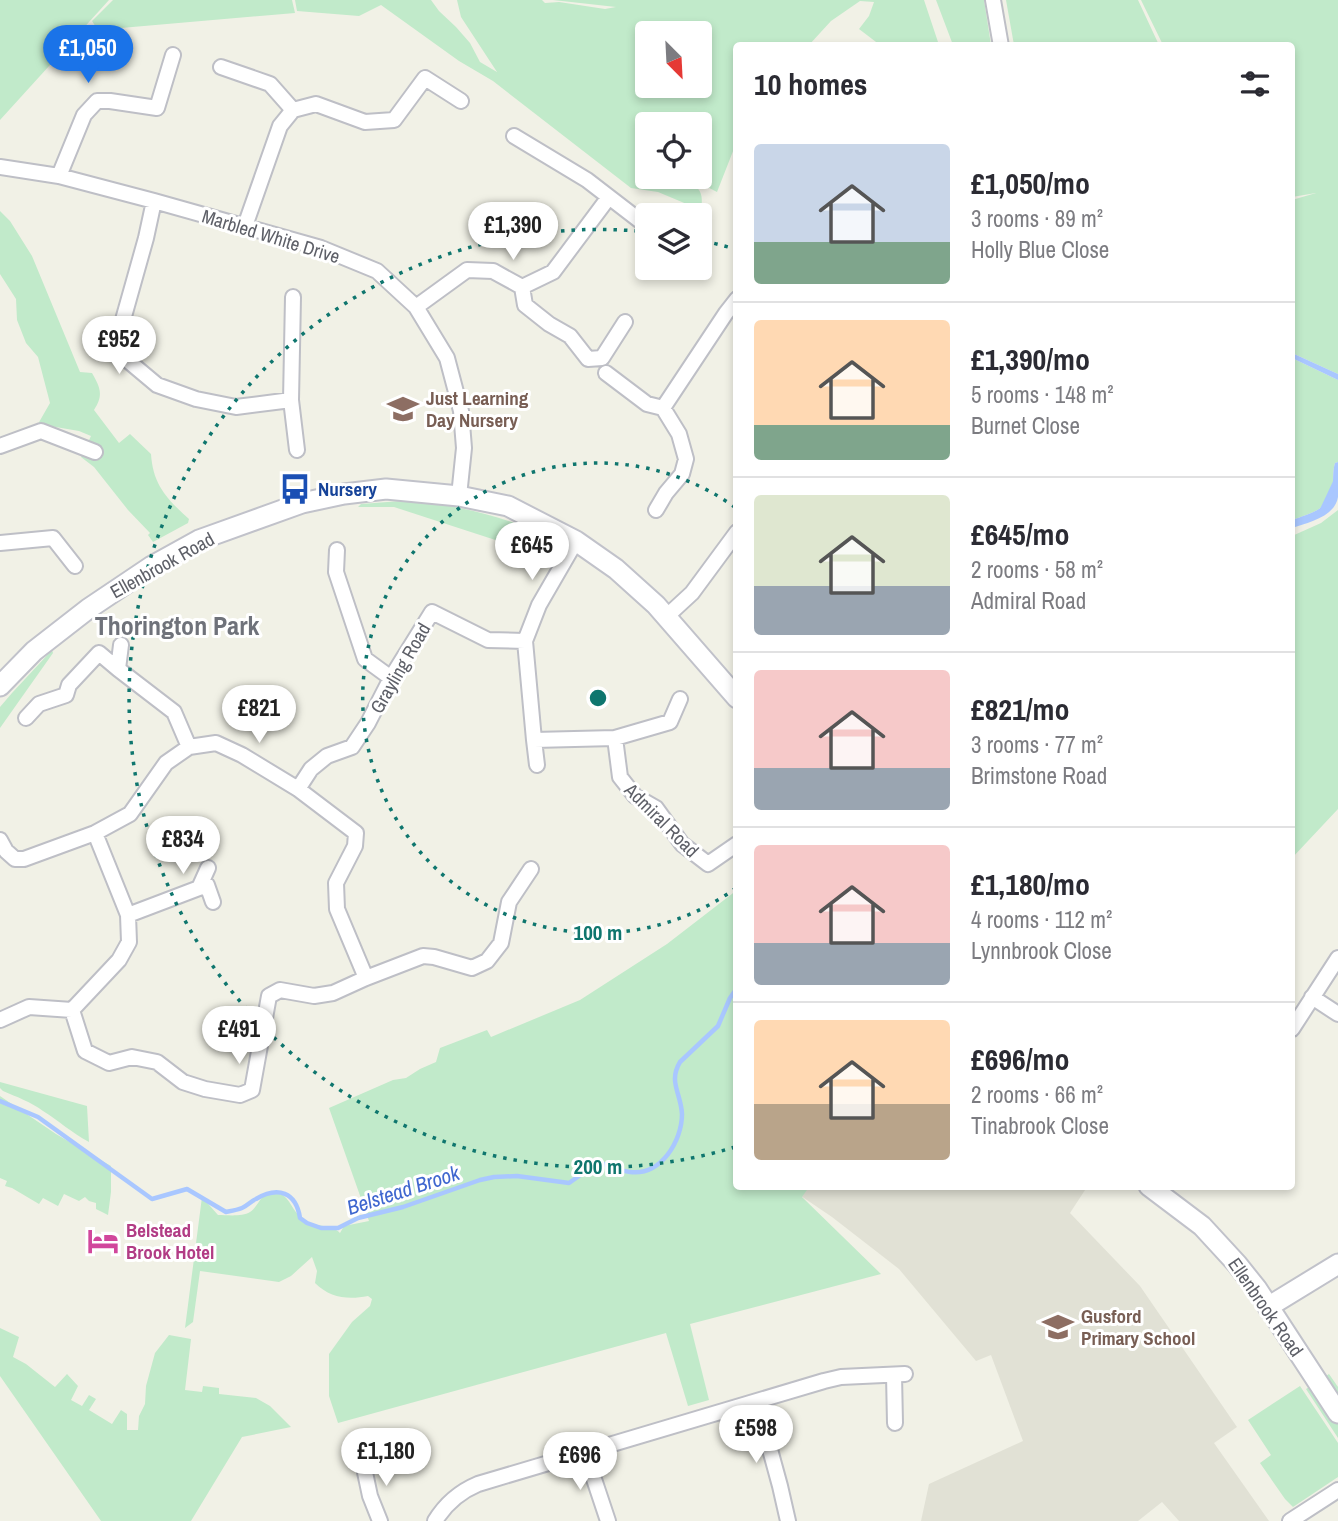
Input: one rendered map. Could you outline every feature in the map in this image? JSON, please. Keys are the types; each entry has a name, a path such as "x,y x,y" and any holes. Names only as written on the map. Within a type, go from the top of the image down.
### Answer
{"street":[{"path":"993,0 999,42"},
{"path":"59,176 84,116 97,101 157,108 173,55"},
{"path":"221,67 270,84 293,110"},
{"path":"245,226 280,126 293,110 316,104 365,122 394,120 425,78 461,101"},
{"path":"514,136 587,180 635,217"},
{"name":"Marbled White Drive","path":"0,167 59,176 245,226 321,248 377,271 416,307 447,358 461,411 464,448 459,496"},
{"path":"522,287 553,272 609,197"},
{"path":"154,201 121,327 120,340 126,359 157,385 196,399 236,407 291,400"},
{"path":"416,307 467,270 493,271 522,287"},
{"path":"522,287 525,305 570,336 588,359 602,358 625,322"},
{"path":"293,297 291,400 297,450"},
{"path":"663,408 733,304"},
{"path":"606,373 647,404 663,408 679,434 686,459 682,474 666,492 656,510"},
{"path":"0,446 41,431 95,453"},
{"name":"Ellenbrook Road","path":"0,686 34,651 88,609 152,566 199,540 303,503 386,489 459,496 508,506 576,541 616,569 656,606 733,693"},
{"path":"666,617 692,593 733,537"},
{"path":"0,543 53,538 75,566"},
{"path":"537,765 525,641 539,605 576,541"},
{"path":"337,550 336,572 365,659 391,678"},
{"name":"Grayling Road","path":"298,789 319,762 327,756 352,747 432,612 488,640 525,641"},
{"path":"118,669 121,645"},
{"path":"26,718 39,704 65,695 69,685 99,653 174,712 189,747"},
{"path":"534,740 615,738 670,722 680,699"},
{"name":"Admiral Road","path":"615,738 620,778 635,796 656,808 681,844 708,864 733,847"},
{"path":"0,840 6,851 15,859 24,859 95,832 130,814 166,763 189,747 216,743 242,755 298,789 356,833 355,846 336,883 337,909 366,978"},
{"path":"72,1010 119,960 129,942 128,915 95,832"},
{"path":"199,888 208,868"},
{"path":"72,1010 85,1051 109,1063 132,1057 157,1062 183,1082 240,1095 252,1090 269,996 280,990 314,996 333,993 423,956 472,968 487,961 501,943 509,902 531,869"},
{"path":"128,915 207,885 213,902"},
{"path":"1295,1024 1338,958"},
{"path":"1312,997 1338,1014"},
{"path":"0,1020 29,1007 72,1010"},
{"name":"Ellenbrook Road","path":"1154,1190 1202,1226 1222,1245 1247,1276 1338,1413"},
{"path":"1268,1307 1338,1264"},
{"path":"435,1521 452,1499 472,1486 833,1379 900,1374 895,1423"},
{"path":"757,1402 788,1521"},
{"path":"585,1452 608,1521"},
{"path":"363,1463 370,1496 380,1521"},
{"path":"1290,1521 1338,1490"}],"shaded area":[{"name":"Gusford Primary School","path":"806,1190 1085,1190 1070,1213 1140,1286 1237,1427 1214,1443 1269,1521 1179,1521 1162,1502 1138,1521 921,1521 929,1484 1023,1441 991,1355 976,1361 899,1269 801,1196"}],"green space":[{"path":"0,0 109,0 0,120"},
{"path":"113,0 292,0 295,13 98,30 92,21"},
{"path":"295,0 431,0 470,43 480,62 497,72 461,17 457,0 542,0 545,3 559,2 605,9 616,7 553,0 924,0 938,42 876,42 859,29 869,16 874,2 860,1 831,21 812,42 733,42 733,151 717,192 711,189 712,112 635,112 635,189 493,81 459,61 381,5 359,16 297,11"},
{"path":"936,0 984,0 991,42 952,42"},
{"path":"1006,0 1138,0 1158,42 1013,42"},
{"path":"1141,0 1338,0 1338,374 1295,354 1295,199 1316,193 1295,196 1295,42 1162,42"},
{"path":"638,189 698,189 702,203 684,203 658,192"},
{"path":"0,211 10,221 32,256 80,372 92,373 97,383 100,395 94,410 119,443 130,434 151,454 152,465 162,491 189,519 188,523 153,542 148,535 150,533 94,467 81,457 91,436 79,431 38,424 50,403 38,357 26,343 17,320 16,299 0,274"},
{"path":"1295,359 1338,380 1338,462 1334,467 1332,492 1325,504 1316,511 1295,519"},
{"path":"414,500 489,515 543,534 555,541 557,560 394,507 358,507 361,504"},
{"path":"1338,510 1338,809 1295,855 1295,535 1321,523"},
{"path":"52,650 53,653 0,728 0,707"},
{"path":"733,893 733,1190 807,1190 802,1197 881,1274 690,1324 709,1400 688,1406 666,1333 338,1423 329,1396 329,1354 352,1322 370,1306 372,1299 368,1296 340,1297 321,1288 315,1283 317,1271 312,1257 291,1276 279,1282 200,1271 193,1322 185,1328 202,1197 218,1215 243,1215 250,1212 269,1193 279,1193 305,1221 332,1228 340,1233 344,1226 369,1221 329,1108 393,1080 406,1078 436,1062 440,1048 487,1030 491,1037 580,1000 667,944"},
{"path":"0,1082 87,1106 89,1142 34,1105 3,1091"},
{"path":"0,1096 56,1134 111,1166 108,1215 96,1209 96,1203 85,1197 79,1201 64,1194 58,1206 43,1198 39,1204 5,1186 7,1181 0,1178"},
{"path":"0,1328 19,1337 13,1357 55,1387 67,1374 78,1386 71,1400 82,1406 89,1395 96,1399 89,1410 112,1424 121,1410 127,1414 127,1430 138,1430 155,1353 169,1335 191,1339 185,1390 202,1392 203,1386 219,1388 219,1394 256,1398 270,1406 291,1427 242,1437 191,1521 101,1521 0,1376"},
{"path":"1329,1374 1338,1387 1338,1438 1306,1389"},
{"path":"1300,1386 1338,1443 1338,1477 1293,1507 1260,1463 1271,1455 1248,1420"}],"water":[{"path":"1295,354 1338,374 1338,380 1295,359"},
{"path":"1338,462 1336,504 1320,518 1295,527 1295,519 1316,511 1329,498 1333,488 1335,463"}],"waterway":[{"name":"Belstead Brook","path":"1322,510 1338,476"},
{"name":"Belstead Brook","path":"0,1101 38,1117 152,1199 187,1189 226,1212 242,1208 264,1195 279,1192 295,1202 300,1218 307,1223 321,1228 338,1228 358,1218 403,1207 494,1177 517,1176 569,1183 599,1162 630,1172 641,1172 660,1163 674,1145 681,1124 682,1114 675,1082 680,1062 718,1026 733,994"}],"place":[{"name":"Just Learning Day Nursery","path":"403,409"},
{"name":"Nursery","path":"295,489"},
{"name":"Belstead Brook Hotel","path":"103,1241"},
{"name":"Gusford Primary School","path":"1058,1327"}],"district":[{"name":"Thorington Park","path":"177,625"}]}
